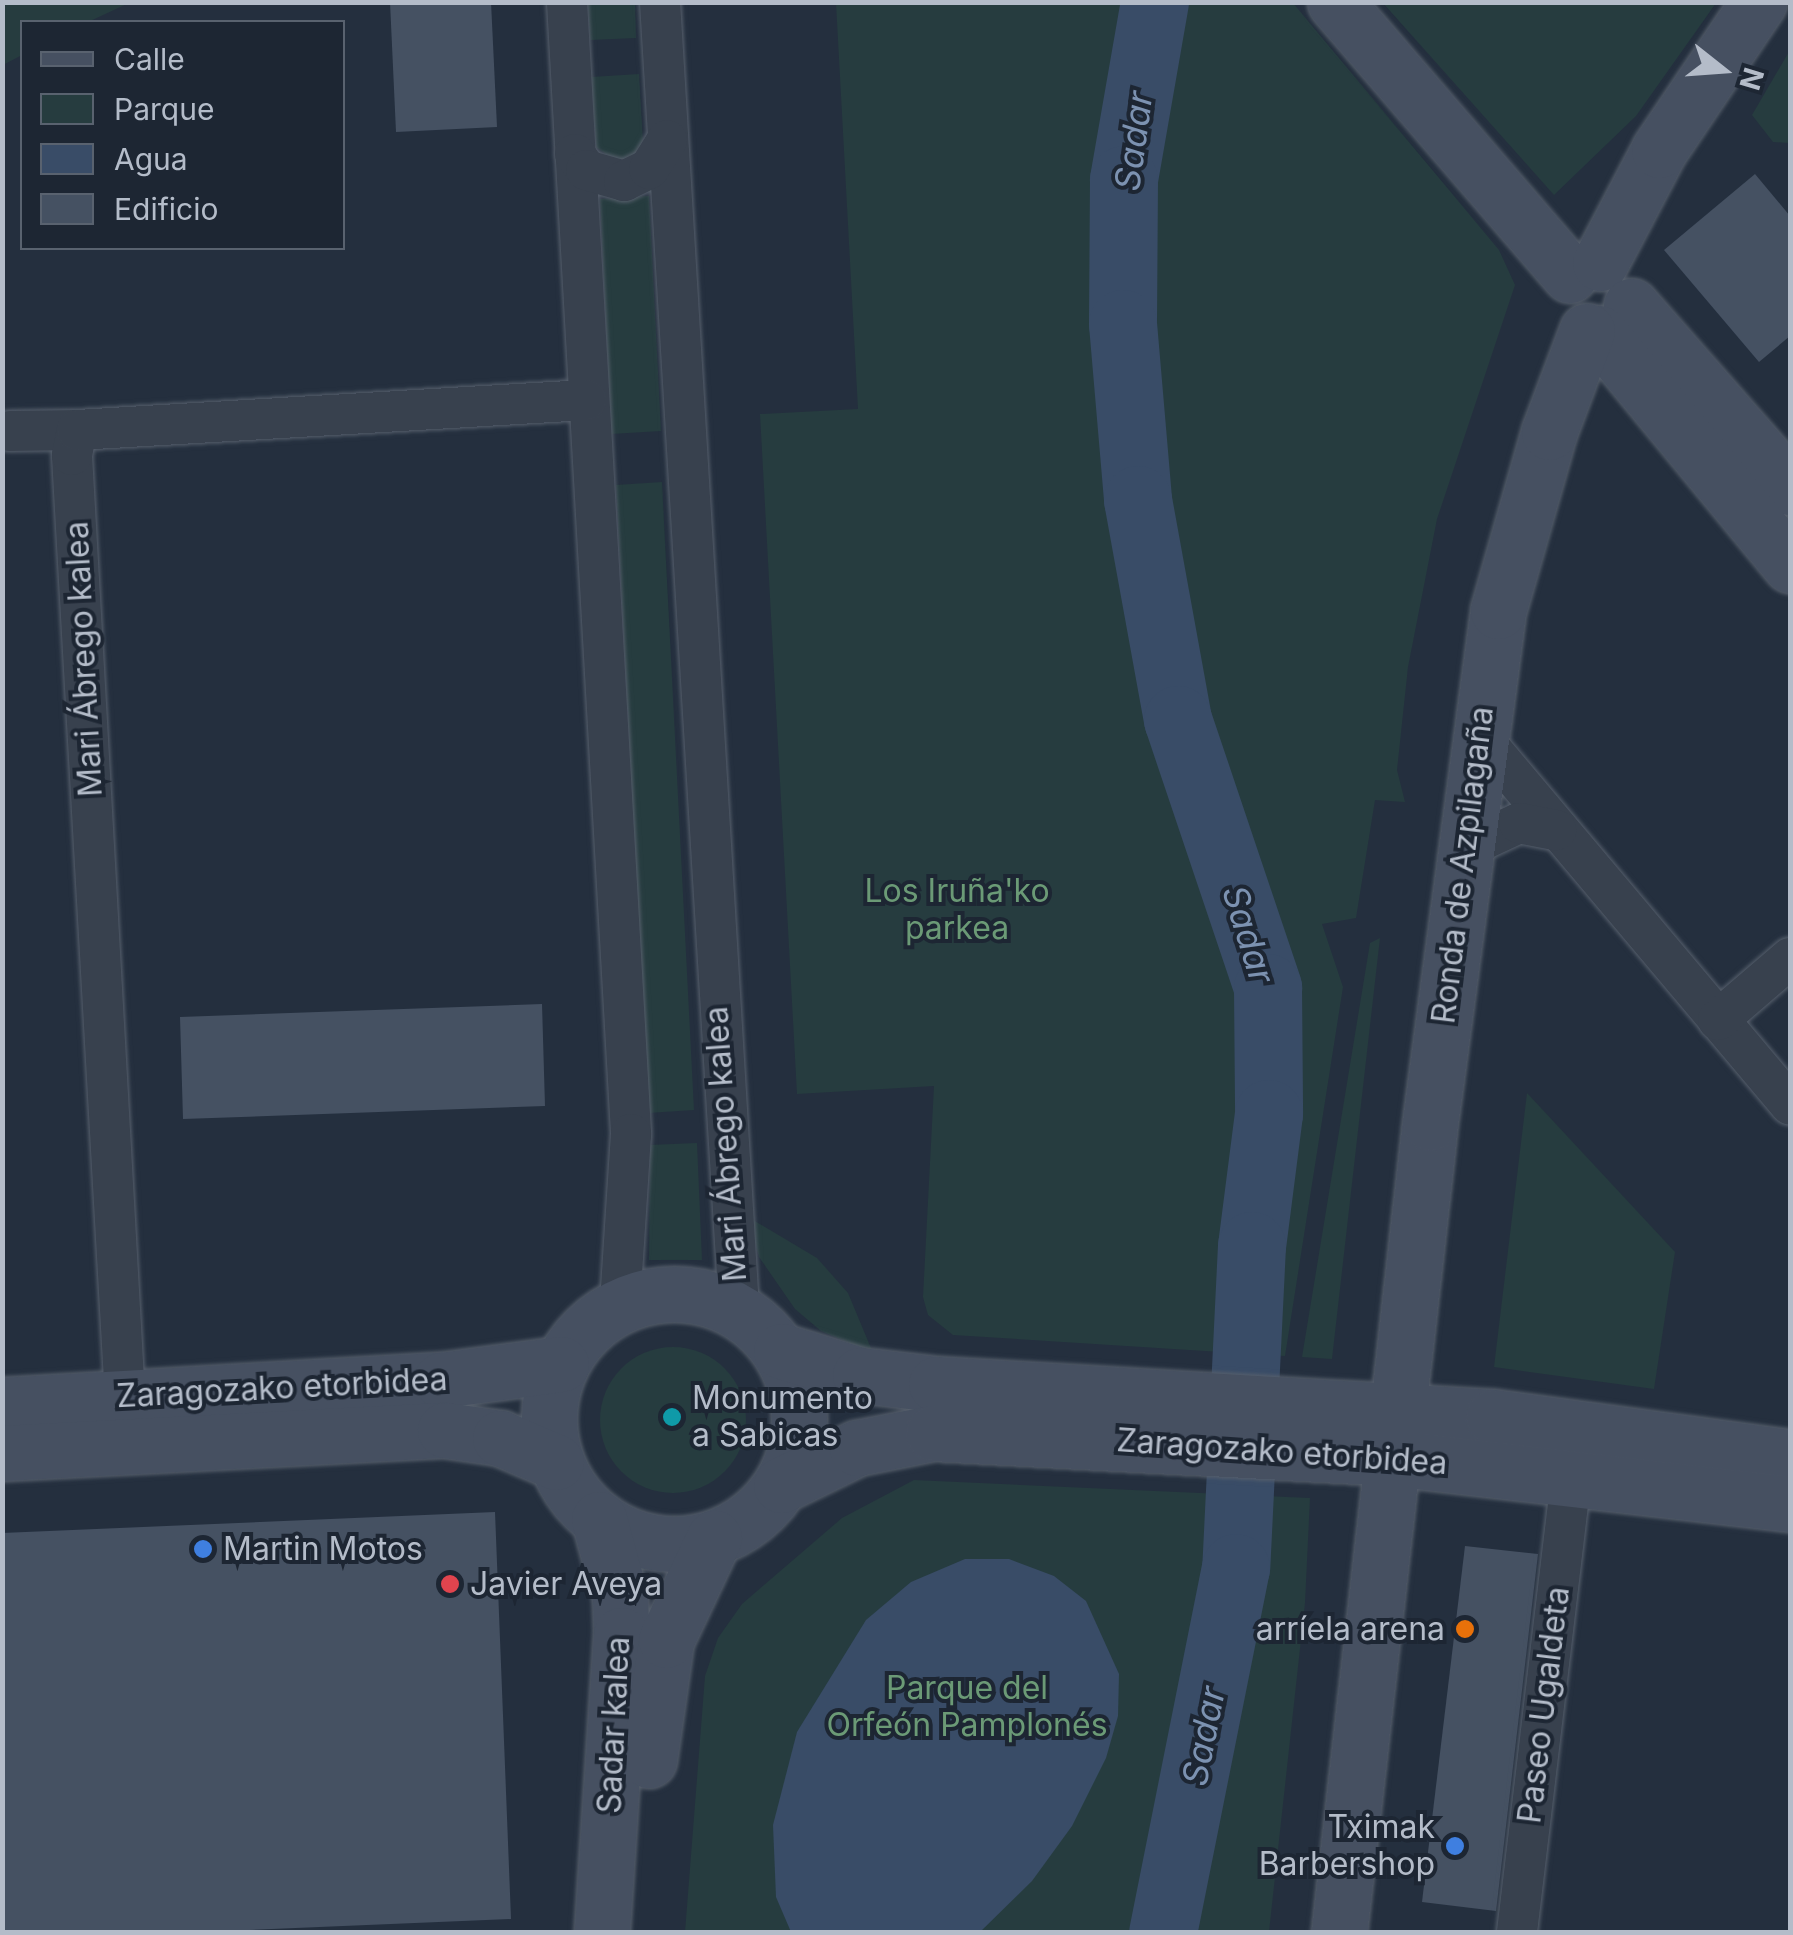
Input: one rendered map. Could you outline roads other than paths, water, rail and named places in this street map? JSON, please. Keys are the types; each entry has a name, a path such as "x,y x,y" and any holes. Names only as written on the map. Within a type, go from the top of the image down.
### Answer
{"main road":[{"path":"1335,2 1597,301 1790,487"},
{"name":"Ronda de Azpilagaña","path":"1339,1932 1464,849 1498,611 1597,301 1658,150 1758,2"},
{"path":"1597,301 1636,382 1790,566"},
{"path":"673,1294 700,1294 738,1310 781,1351 801,1418 796,1453 782,1485 752,1518 714,1538 674,1545 634,1538 599,1520 573,1494 556,1462 549,1429 561,1364 585,1330 620,1305 673,1294"},
{"name":"Zaragozako etorbidea","path":"781,1351 860,1375 1184,1422 1395,1435 1571,1477 1790,1504"},
{"name":"Zaragozako etorbidea","path":"2,1405 441,1380 561,1364"},
{"name":"Zaragozako etorbidea","path":"1395,1435 1493,1417 1790,1457"},
{"name":"Zaragozako etorbidea","path":"782,1485 856,1448 933,1433 1184,1422"},
{"name":"Zaragozako etorbidea","path":"2,1452 445,1430 500,1438 556,1462"},
{"name":"Sadar kalea","path":"599,1520 620,1597 602,1932"},
{"name":"Sadar kalea","path":"637,1932 654,1697 666,1640 714,1538"}],"street":[{"path":"567,2 586,400 631,1134 620,1305"},
{"name":"Mari Ábrego kalea","path":"660,2 738,1310"},
{"path":"575,154 586,170 624,180 649,169 667,140"},
{"path":"1561,405 1600,387 1636,382"},
{"path":"10,431 586,400"},
{"name":"Mari Ábrego kalea","path":"77,430 72,455 125,1398"},
{"path":"1479,735 1790,1104"},
{"path":"1464,849 1520,822 1556,830"},
{"path":"1718,1020 1790,961"},
{"name":"Paseo Ugaldeta","path":"1518,1932 1571,1477"}],"water":[{"path":"965,1559 1009,1559 1054,1576 1086,1601 1119,1674 1118,1716 1106,1758 1072,1826 1032,1881 980,1932 791,1932 776,1897 773,1825 797,1732 866,1620 911,1582"}],"waterway":[{"name":"Sadar","path":"1155,2 1124,180 1123,324 1138,500 1178,720 1268,988 1269,1114 1252,1246 1236,1568 1163,1932"}],"place":[{"name":"Monumento a Sabicas","path":"672,1417"},
{"name":"Martin Motos","path":"203,1549"},
{"name":"Javier Aveya","path":"450,1584"},
{"name":"arríela arena","path":"1465,1629"},
{"name":"Tximak Barbershop","path":"1455,1846"}],"park label":[{"name":"Los Iruña'ko parkea","path":"957,910"},
{"name":"Parque del Orfeón Pamplonés","path":"967,1708"}]}
